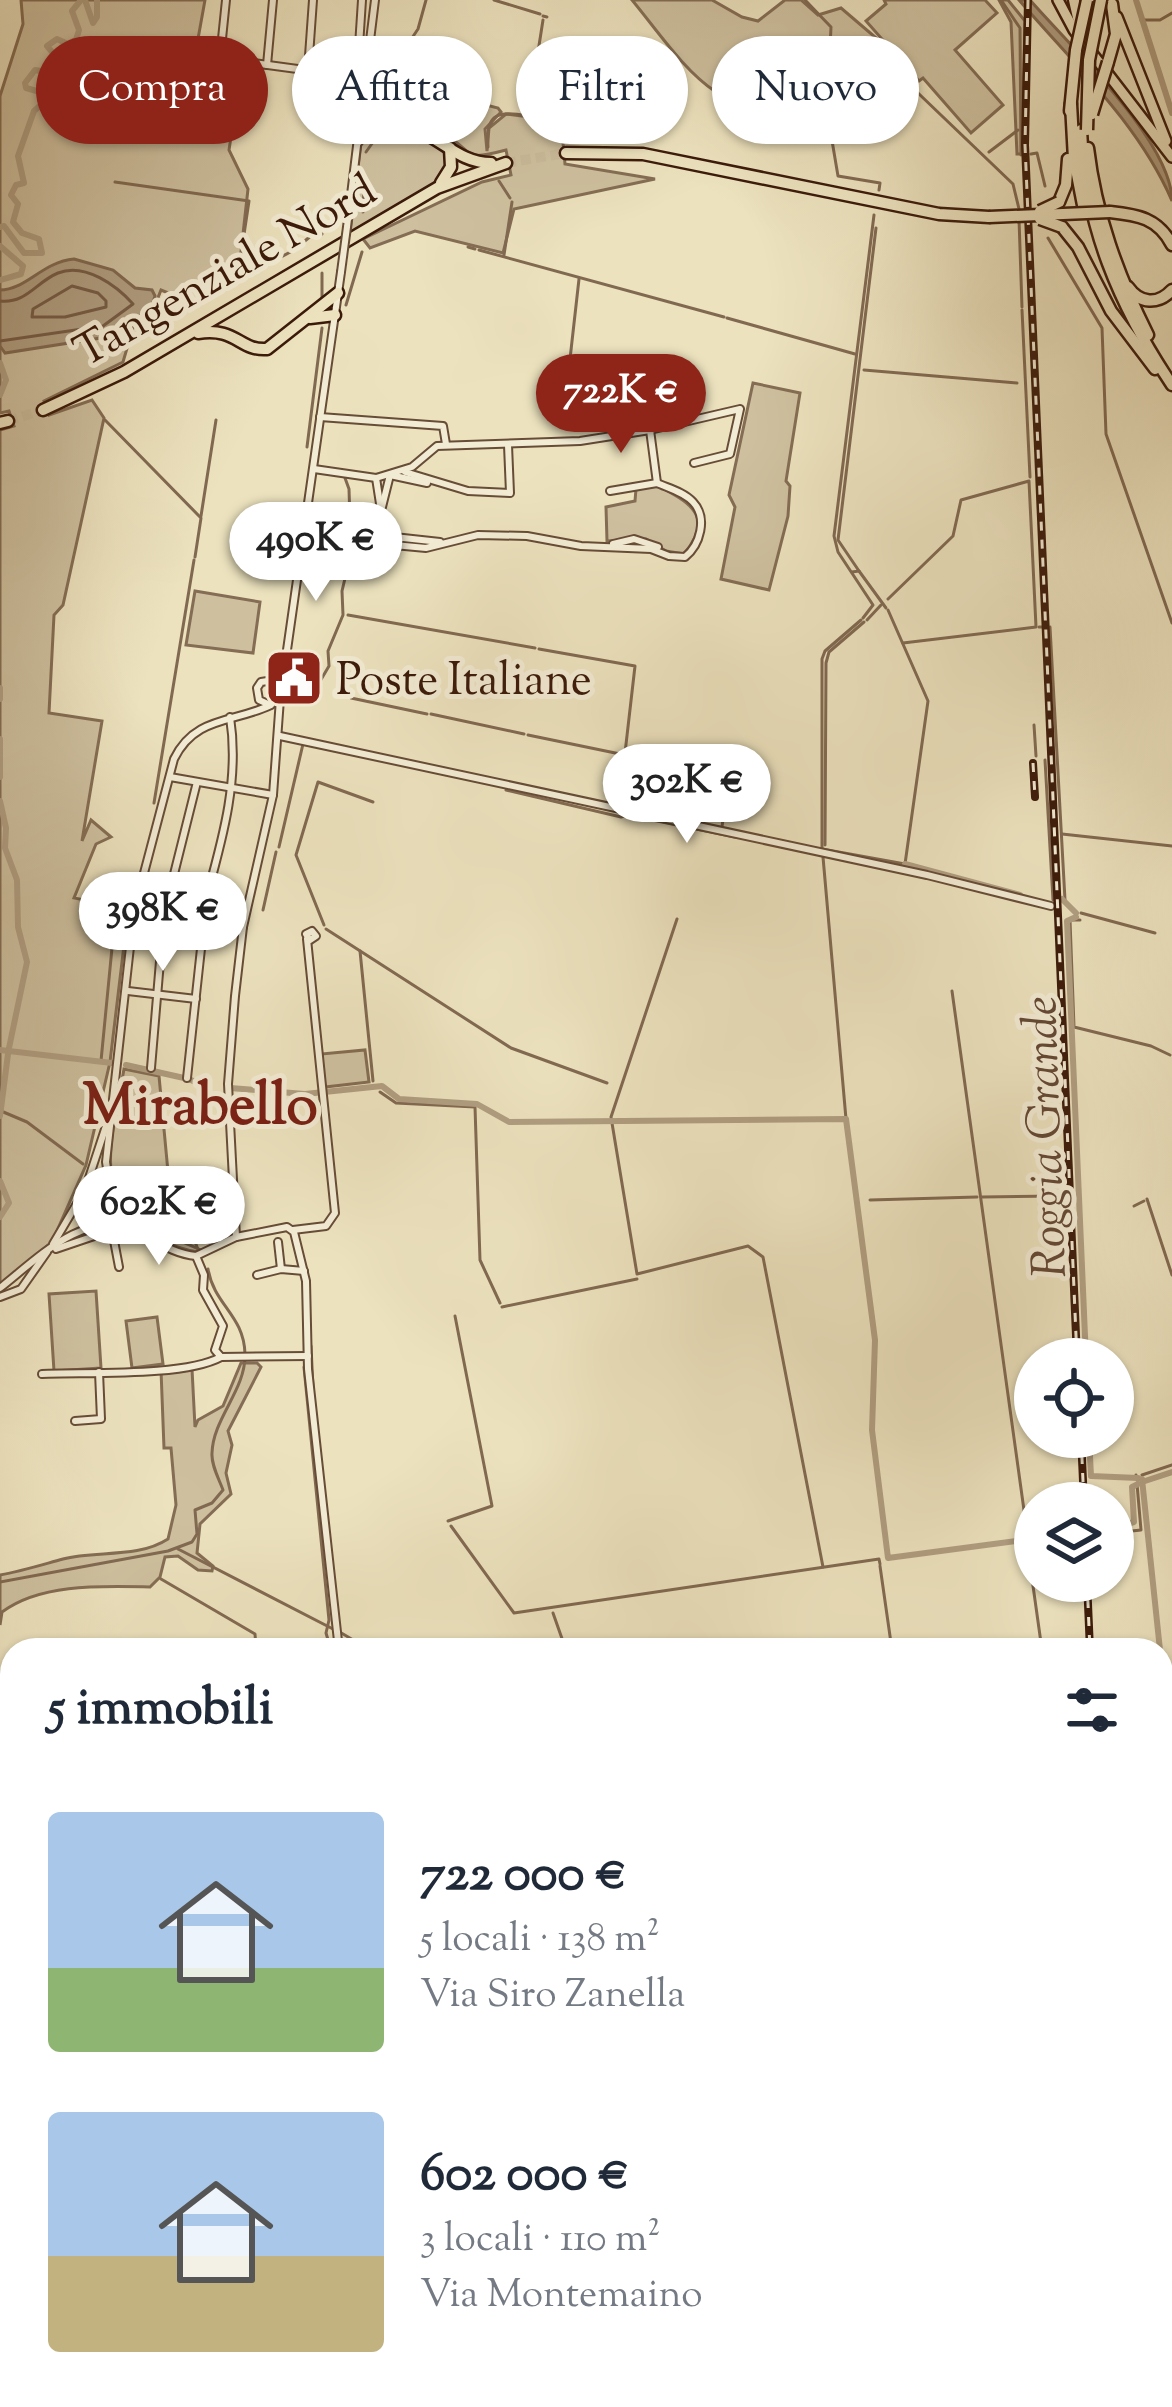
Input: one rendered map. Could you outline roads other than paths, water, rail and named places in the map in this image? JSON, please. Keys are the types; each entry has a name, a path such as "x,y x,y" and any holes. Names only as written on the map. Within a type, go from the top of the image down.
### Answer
{"highway":[{"path":"985,217 1048,211 1059,202 1068,175 1079,22 1074,0"},
{"path":"1076,50 1105,3"},
{"path":"1091,168 1092,115 1116,34 1105,3"},
{"path":"1104,258 1089,202 1084,130 1089,60 1105,3"},
{"path":"1071,104 1078,188 1128,315 1172,386"},
{"path":"1084,130 1108,240 1125,290 1172,373"},
{"path":"437,188 451,166 446,144"},
{"name":"Tangenziale Nord","path":"43,410 90,390 189,335 437,188 506,163 478,163 450,148"},
{"path":"566,152 643,154 939,214 1040,219 1062,227 1142,355 1172,386"},
{"path":"985,217 1110,212 1154,222 1172,245"},
{"path":"1108,240 1136,296 1157,301 1172,290"},
{"path":"189,335 210,331 238,338 256,350 267,349 338,293"},
{"path":"238,338 238,313 251,298"},
{"path":"314,315 335,315"},
{"path":"314,315 334,332"}],"main road":[{"path":"1056,0 1064,17 1172,157"},
{"path":"1105,3 1136,65 1172,157"},
{"path":"1114,80 1130,81 1136,65"}],"street":[{"path":"222,36 226,0"},
{"path":"268,54 273,0"},
{"path":"310,36 313,0"},
{"path":"361,36 362,0"},
{"path":"370,36 375,0"},
{"path":"277,700 287,667 357,144"},
{"path":"355,157 359,144"},
{"path":"313,469 376,478 401,471 446,444 580,441 740,409 730,454 694,463"},
{"path":"724,410 736,434"},
{"path":"320,417 443,426 446,444"},
{"path":"650,430 656,483"},
{"path":"401,471 468,490 510,493 508,445"},
{"path":"390,476 443,484"},
{"path":"381,512 390,476"},
{"path":"376,478 386,536 444,543 478,535 527,536 651,549 677,558 692,553 700,530 693,501 656,483 610,491"},
{"path":"244,713 253,708 260,684 274,680 287,667"},
{"path":"236,1237 228,1084 243,926 273,795 280,736 274,680"},
{"path":"258,698 277,700"},
{"path":"136,1231 114,1203 106,1162 134,910 174,759 189,736 211,722 277,700"},
{"path":"188,1078 202,921 232,788 235,752 230,717"},
{"path":"280,736 927,875 1050,906"},
{"path":"170,777 273,795"},
{"path":"151,1068 164,914 197,782"},
{"path":"134,910 243,926"},
{"path":"0,1288 51,1248 118,1224 183,1255 196,1256 236,1237 286,1227 326,1226 335,1213 307,939"},
{"path":"126,991 196,998"},
{"path":"0,1297 21,1289 75,1212 104,1136 115,1090"},
{"path":"84,1192 97,1187 111,1193"},
{"path":"95,1229 111,1215 114,1203"},
{"path":"75,1212 77,1222 112,1230 119,1267"},
{"path":"293,1230 304,1271 308,1356 338,1638"},
{"path":"278,1242 280,1269"},
{"path":"42,1375 121,1374 209,1364 218,1353 223,1326 203,1290 203,1270 196,1256"},
{"path":"257,1275 280,1269 304,1271"},
{"path":"218,1353 308,1356"},
{"path":"75,1420 101,1419 99,1372"}],"water":[{"path":"1019,0 1030,0 1138,124 1168,177 1172,201 1123,120"},
{"path":"74,259 113,270 135,288 152,290 151,309 107,337 5,353 0,346 0,290"}],"waterway":[{"path":"0,227 4,226 24,253 42,253 39,239 22,233 13,222 18,204 11,195 16,185 24,183 18,156 34,111 44,102 57,102 51,95 26,88 25,83 35,70 64,75 63,65 47,46 57,39 68,44 76,40 79,30 72,11 81,0"},
{"path":"85,0 93,23 97,0"},
{"path":"413,36 426,0"},
{"path":"494,0 540,14"},
{"name":"Roggia Grande","path":"805,0 831,27 827,111 838,176 880,183 879,190"},
{"path":"1001,0 1020,28 1021,155"},
{"path":"1136,0 1172,113"},
{"path":"1141,20 1160,20 1172,13"},
{"path":"543,16 547,17"},
{"path":"488,147 489,127 496,116 528,116 543,20"},
{"path":"919,94 1013,184 1019,209"},
{"path":"989,152 1018,130"},
{"path":"366,152 372,144"},
{"path":"1031,154 1037,153 1045,186"},
{"path":"499,181 510,198"},
{"path":"115,182 249,201 237,281"},
{"path":"363,212 364,185"},
{"path":"504,255 512,202"},
{"name":"Roggia Grande","path":"863,618 873,605 838,552 834,536 874,215"},
{"path":"1019,219 1022,307"},
{"path":"859,571 838,540 876,228"},
{"path":"242,278 294,250 318,230 322,234"},
{"path":"1048,238 1102,328 1106,434 1172,623"},
{"path":"0,246 23,266 21,274 0,280"},
{"path":"468,247 475,249"},
{"path":"479,250 724,317"},
{"path":"346,305 362,252"},
{"path":"322,273 322,299"},
{"path":"570,359 579,279"},
{"path":"1022,310 1030,477"},
{"path":"727,318 855,354"},
{"path":"307,447 322,328"},
{"path":"0,363 6,380 0,395"},
{"path":"864,370 1017,383"},
{"path":"105,420 201,518 195,557"},
{"path":"201,516 216,420"},
{"path":"319,683 329,666 328,651 343,615 342,591 351,553 345,478"},
{"path":"888,599 953,536 961,500 1029,481 1036,627 903,643"},
{"path":"154,803 194,560"},
{"path":"852,572 859,571 886,608"},
{"path":"867,620 881,605"},
{"name":"Roggia Grande","path":"861,620 822,659 822,849 905,864 928,701 888,610"},
{"path":"348,615 535,648"},
{"name":"Roggia Grande","path":"825,845 826,663 829,652 864,622"},
{"path":"1050,627 1065,900"},
{"path":"539,649 635,666 625,753"},
{"path":"0,688 0,699"},
{"path":"351,698 427,714"},
{"path":"431,714 524,734"},
{"path":"1034,725 1036,756"},
{"path":"528,735 625,755 619,806 638,810"},
{"path":"0,739 0,777"},
{"path":"279,847 303,744"},
{"path":"1045,760 1053,900"},
{"path":"722,827 730,763"},
{"path":"324,925 296,855 318,782 373,802"},
{"path":"506,790 735,837"},
{"path":"0,801 5,848 17,880 18,927 27,962 9,1048"},
{"path":"1062,834 1172,846"},
{"path":"263,910 276,852"},
{"path":"823,857 846,1119"},
{"name":"Roggia Grande","path":"905,864 1020,895"},
{"name":"Roggia Grande","path":"1062,899 1076,913"},
{"path":"1081,913 1155,933"},
{"name":"Roggia Grande","path":"1076,917 1067,921 1085,1338"},
{"path":"677,919 611,1117 637,1274 748,1246 763,1257 823,1567"},
{"name":"Roggia Grande","path":"1080,920 1070,920 1074,1027 1170,1055"},
{"path":"326,929 511,1048 607,1083"},
{"path":"101,1061 112,948"},
{"path":"360,951 373,1081"},
{"path":"952,991 1020,1482"},
{"path":"0,1050 112,1063"},
{"path":"0,1116 8,1054"},
{"path":"126,1065 184,1078"},
{"path":"191,1080 206,1087"},
{"path":"230,1088 305,1094 382,1086 399,1099 477,1104 509,1122 846,1119 875,1340 872,1430 888,1558 1014,1541"},
{"path":"380,1092 396,1103 475,1107 480,1260 500,1303"},
{"path":"1,1111 27,1122 83,1164"},
{"path":"0,1181 9,1203 0,1217"},
{"path":"117,1191 145,1222 201,1250"},
{"path":"982,1197 1057,1196"},
{"path":"870,1200 977,1197"},
{"path":"1147,1199 1172,1275"},
{"path":"1134,1206 1144,1201"},
{"path":"0,1582 168,1551 192,1542 197,1534 195,1510 212,1503 223,1490 213,1462 214,1440 240,1380 245,1354 240,1329 216,1292 208,1269"},
{"path":"502,1307 637,1279"},
{"path":"448,1521 492,1506 455,1316"},
{"path":"311,1346 313,1388"},
{"path":"304,1367 327,1638"},
{"name":"Roggia Grande","path":"1090,1458 1091,1476 1138,1478"},
{"path":"1142,1475 1172,1465"},
{"path":"1145,1481 1172,1472"},
{"name":"Roggia Grande","path":"1136,1475 1137,1480"},
{"name":"Roggia Grande","path":"1142,1479 1159,1638"},
{"path":"1134,1531 1141,1530 1137,1484"},
{"path":"1134,1486 1138,1484"},
{"path":"451,1526 514,1613 879,1559 880,1564"},
{"path":"178,1549 333,1629"},
{"path":"880,1566 890,1638"},
{"path":"161,1579 255,1638"},
{"path":"1035,1602 1040,1638"},
{"path":"553,1613 562,1638"},
{"path":"338,1631 350,1638"}],"tunnel":[{"path":"506,163 566,153"},
{"path":"8,421 43,410"}],"railway":[{"path":"1028,0 1025,145 1076,1338"},
{"path":"1033,763 1035,797"},
{"path":"1082,1458 1083,1482"},
{"path":"1088,1602 1089,1638"}],"place":[{"name":"Poste Italiane","path":"294,678"}],"district":[{"name":"Mirabello","path":"200,1103"}]}
